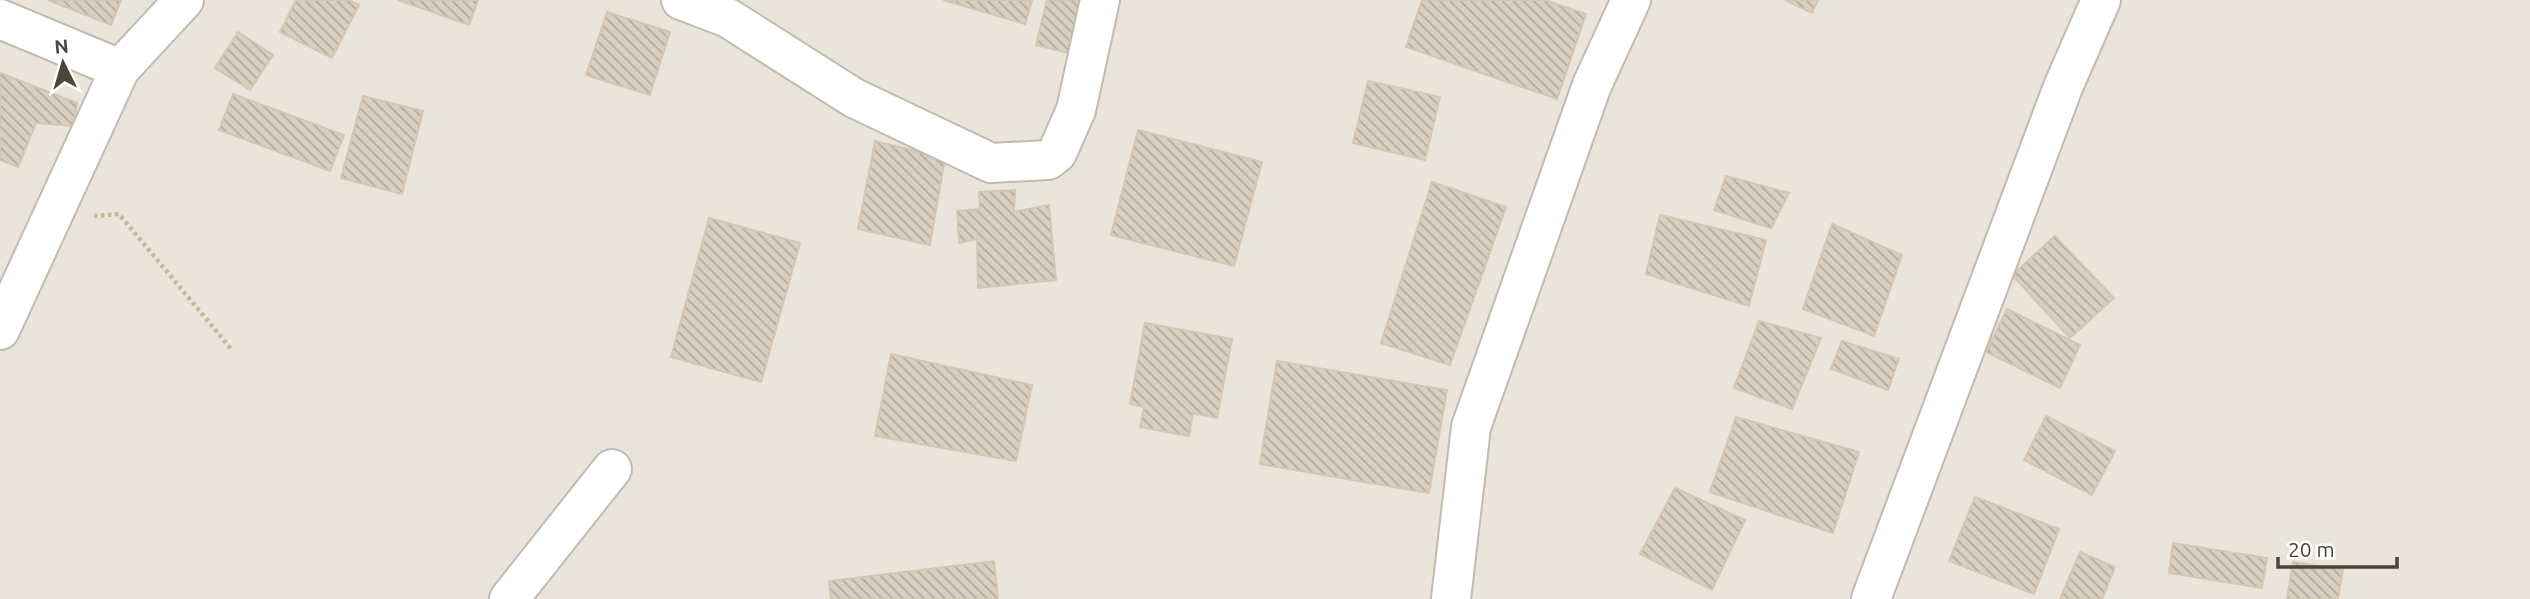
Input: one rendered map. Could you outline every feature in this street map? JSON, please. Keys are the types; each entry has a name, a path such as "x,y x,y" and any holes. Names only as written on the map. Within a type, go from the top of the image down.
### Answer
{"street":[{"path":"0,330 120,69 184,0"},
{"path":"681,0 728,18 854,98 991,163 1048,160 1057,153 1076,110 1100,0"},
{"path":"1451,599 1471,427 1592,85 1631,0"},
{"path":"1871,599 2063,87 2101,0"},
{"path":"0,19 120,69"},
{"path":"509,599 612,469"}],"path":[{"path":"52,218 119,214 232,349"}],"shaded area":[{"path":"0,0 2530,0 2530,599 0,599"}],"building":[{"path":"48,0 121,0 111,25"},
{"path":"296,0 349,0 359,5 332,58 280,32"},
{"path":"398,0 478,0 469,25"},
{"path":"943,0 1032,0 1025,24"},
{"path":"1047,0 1086,0 1073,54 1036,45"},
{"path":"1422,0 1545,0 1586,14 1557,99 1406,47"},
{"path":"1785,0 1818,0 1812,13"},
{"path":"607,12 670,32 650,95 586,75"},
{"path":"238,32 273,55 250,90 215,68"},
{"path":"0,73 77,103 74,126 36,123 18,167 0,160"},
{"path":"1368,81 1440,97 1425,160 1353,143"},
{"path":"233,94 344,135 330,171 219,130"},
{"path":"363,96 423,111 402,194 341,178"},
{"path":"1138,130 1262,162 1234,266 1111,235"},
{"path":"875,141 945,158 930,245 858,229"},
{"path":"1726,176 1789,193 1771,228 1714,210"},
{"path":"1432,182 1506,207 1450,365 1381,343"},
{"path":"1015,190 1014,212 1049,205 1056,280 978,288 977,239 959,243 957,211 980,209 979,192"},
{"path":"1660,215 1766,240 1749,306 1646,274"},
{"path":"709,218 800,243 761,382 671,357"},
{"path":"1832,224 1902,255 1874,336 1803,309"},
{"path":"2055,236 2114,298 2070,338 2012,275"},
{"path":"2007,309 2080,345 2060,388 1986,352"},
{"path":"1759,321 1821,338 1792,409 1734,388"},
{"path":"1145,323 1232,339 1217,418 1193,413 1189,436 1140,427 1144,407 1130,404"},
{"path":"1842,341 1899,359 1888,390 1831,369"},
{"path":"891,354 1032,385 1016,461 875,436"},
{"path":"1277,361 1447,390 1429,493 1260,464"},
{"path":"2046,416 2115,451 2092,495 2024,460"},
{"path":"1736,417 1859,452 1833,533 1710,492"},
{"path":"1675,488 1745,520 1712,590 1640,554"},
{"path":"1975,497 2059,529 2034,594 1949,561"},
{"path":"2173,543 2267,558 2262,588 2169,573"},
{"path":"2080,552 2115,567 2102,599 2060,599"},
{"path":"994,561 998,599 831,599 829,581"},
{"path":"2293,562 2343,570 2338,599 2287,599"}]}
